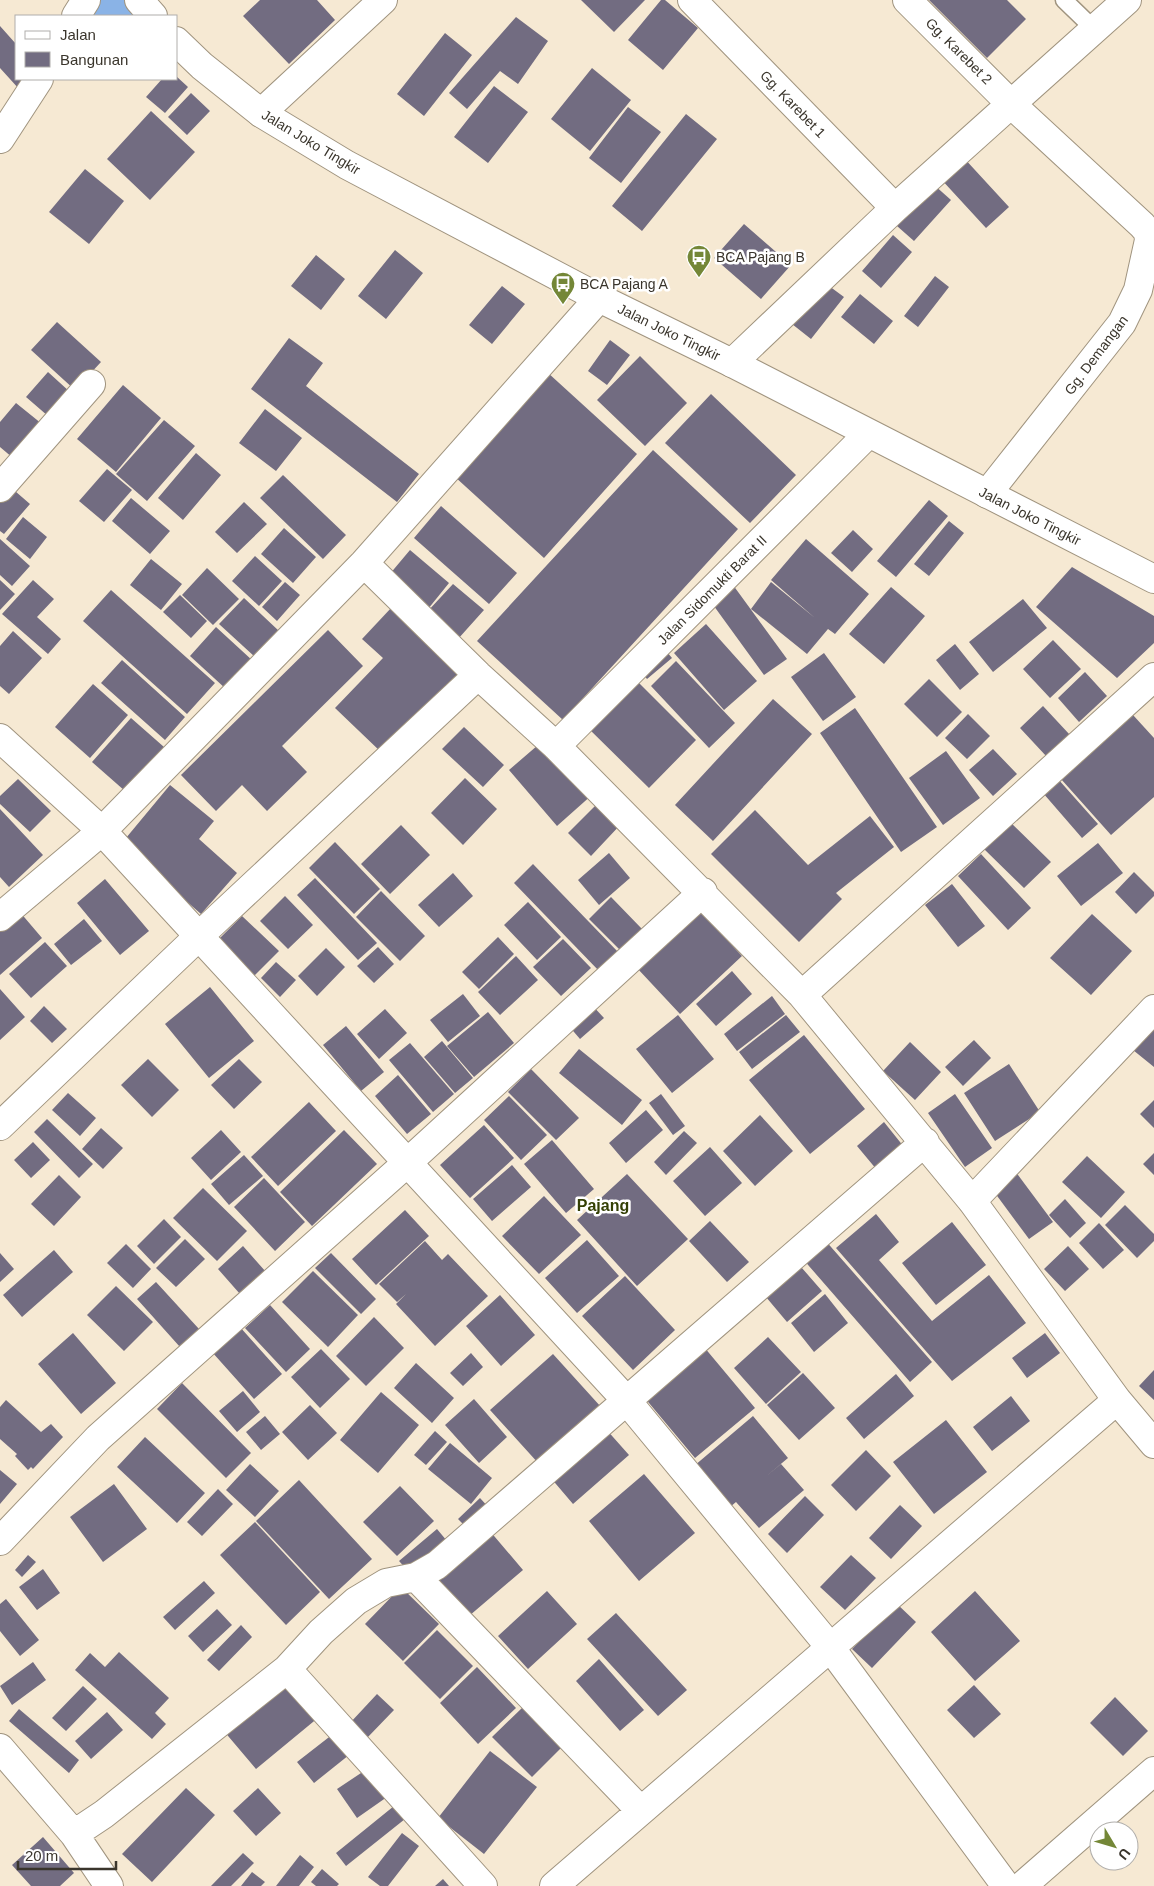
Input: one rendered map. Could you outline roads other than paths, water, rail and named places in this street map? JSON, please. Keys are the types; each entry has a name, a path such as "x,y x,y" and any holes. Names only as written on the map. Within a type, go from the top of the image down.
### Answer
{"street":[{"path":"77,15 86,0"},
{"path":"138,0 152,15"},
{"path":"261,113 383,0"},
{"name":"Gg. Karebet 1","path":"692,0 895,208"},
{"name":"Gg. Karebet 2","path":"907,0 1010,103"},
{"path":"732,363 895,208 1127,0"},
{"name":"Jalan Joko Tingkir","path":"178,42 202,66 261,113 347,165 600,298 732,363 1154,579"},
{"path":"0,139 38,80"},
{"name":"Gg. Demangan","path":"987,494 1122,323 1138,290 1150,240 1148,232 1142,224 1010,103"},
{"path":"0,916 102,831 364,564 600,298"},
{"path":"0,488 92,384"},
{"name":"Jalan Sidomukti Barat II","path":"556,746 868,434"},
{"path":"364,564 478,675 556,746 703,892 802,995 972,1201 1117,1400 1154,1444"},
{"path":"0,1126 199,936 478,675"},
{"path":"802,995 1154,677"},
{"path":"0,738 102,831 627,1402 830,1647 1006,1886"},
{"path":"0,1541 98,1438 407,1164 703,892"},
{"path":"972,1201 1154,1009"},
{"path":"74,1834 104,1814 287,1670 321,1632 356,1601 386,1583 416,1577 437,1565 925,1142"},
{"path":"554,1886 1117,1400"},
{"path":"416,1577 641,1810"},
{"path":"287,1670 483,1886"},
{"path":"0,1748 74,1834 110,1886"},
{"path":"1022,1886 1154,1771"}],"lane":[{"path":"1064,0 1094,30"}],"waterway":[{"path":"96,15 107,0"}],"place":[{"name":"BCA Pajang B","path":"699,278"},
{"name":"BCA Pajang A","path":"563,305"}],"district":[{"name":"Pajang","path":"603,1205"}]}
